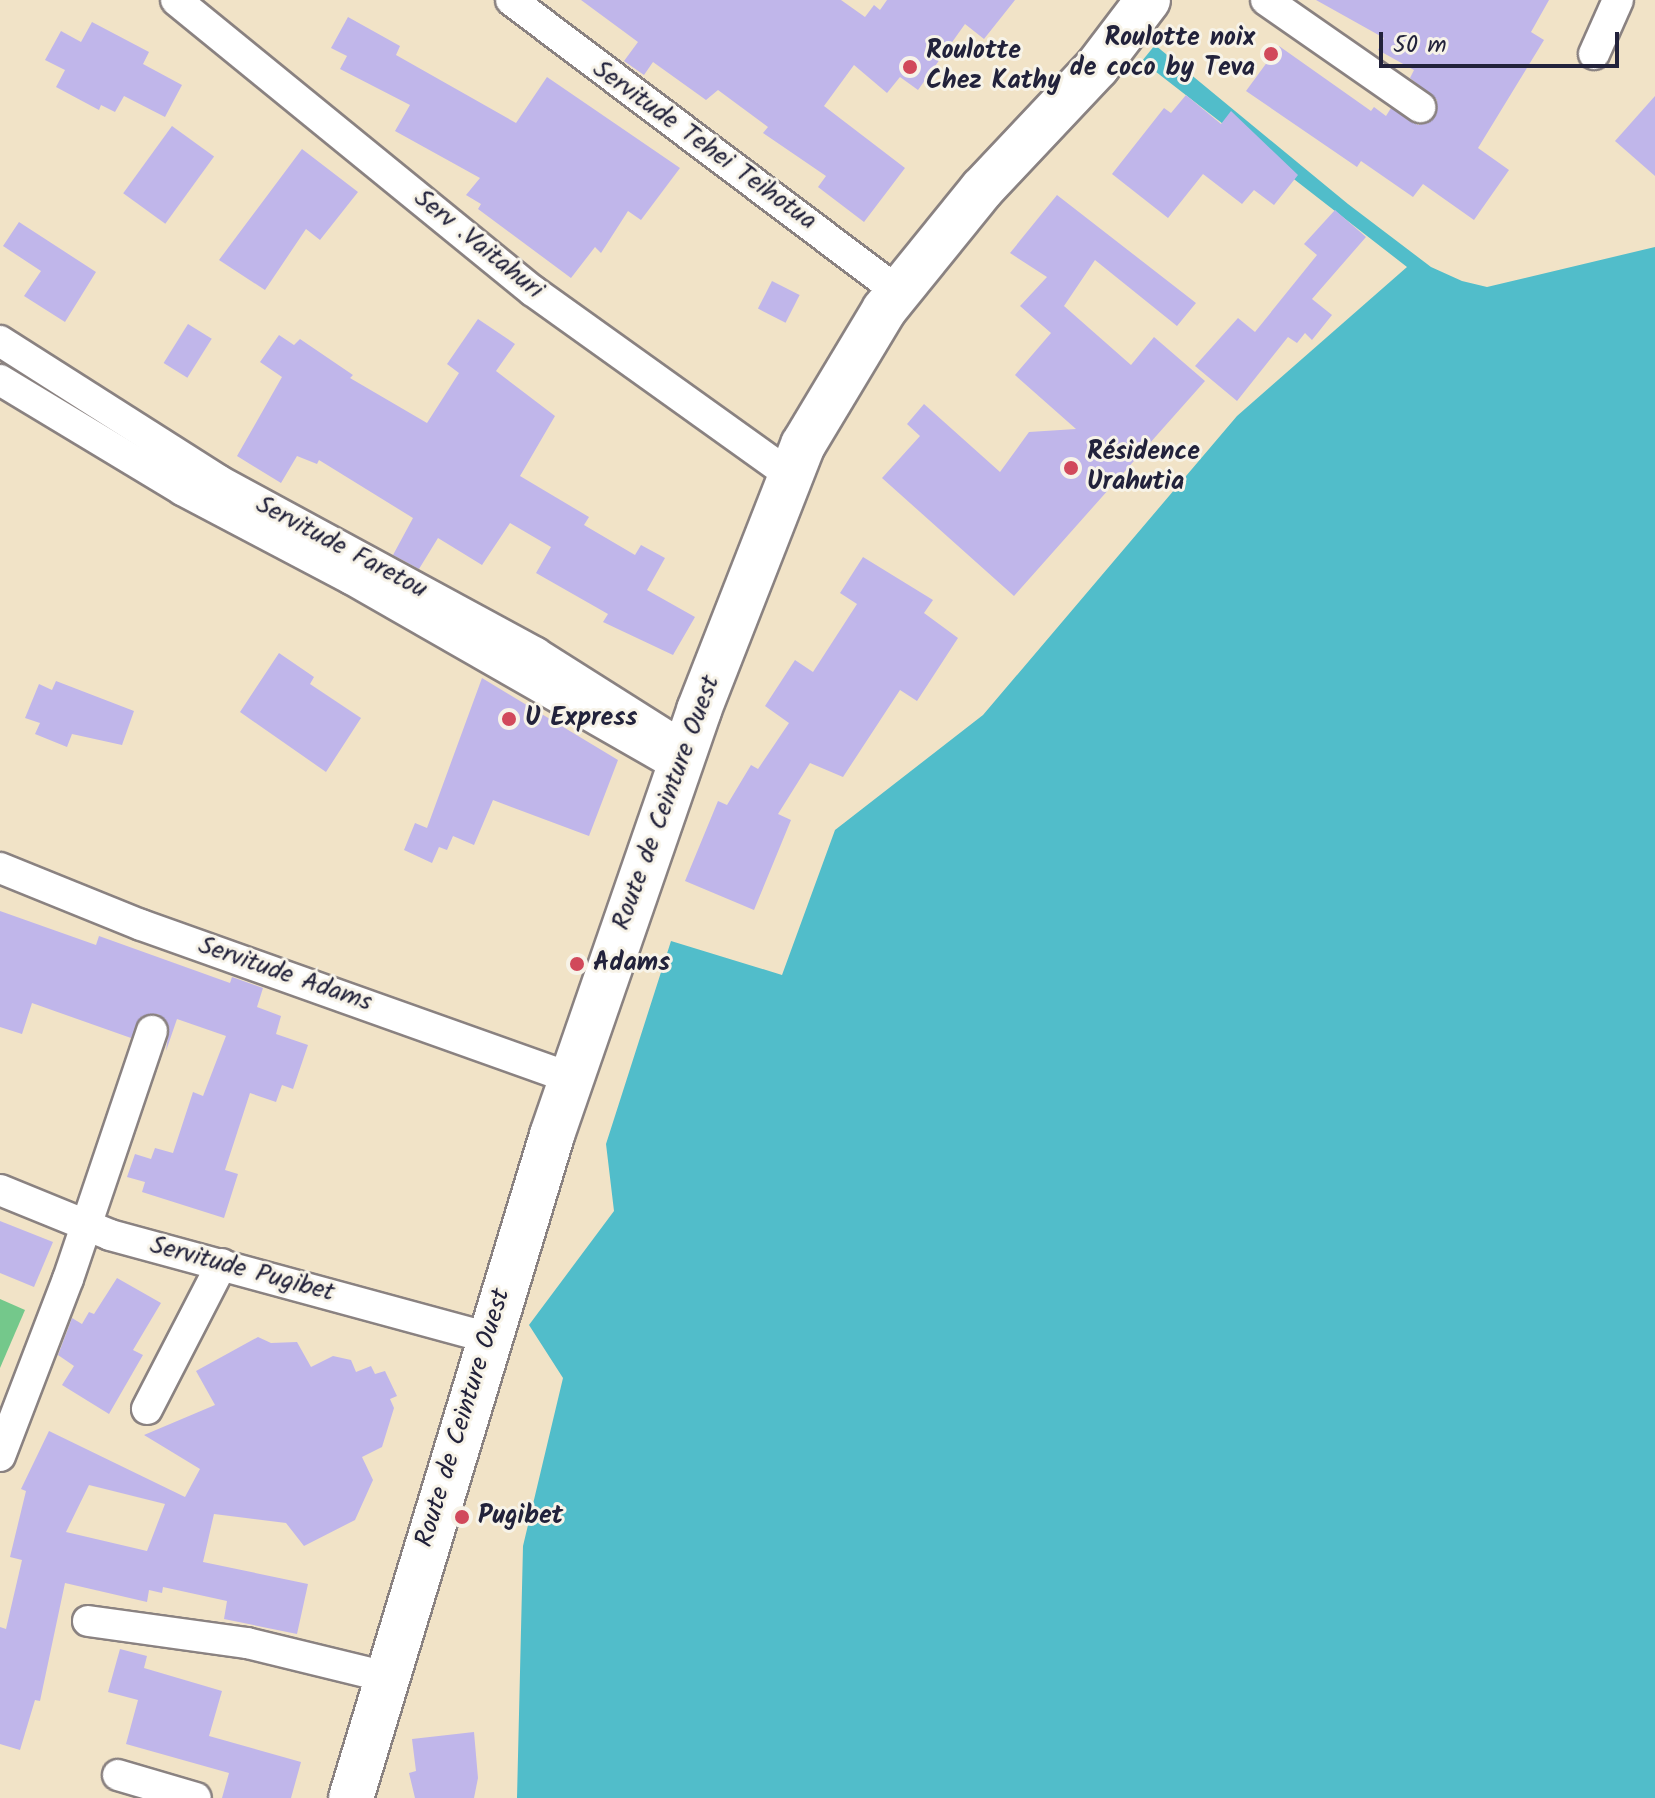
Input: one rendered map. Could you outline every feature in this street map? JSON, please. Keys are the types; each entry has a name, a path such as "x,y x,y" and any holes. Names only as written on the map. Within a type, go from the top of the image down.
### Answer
{"main road":[{"name":"Route de Ceinture Ouest","path":"351,1798 488,1338 571,1078 683,757 791,476 841,376 898,292 982,189 1097,67 1148,0"}],"street":[{"name":"Serv .Vaitahuri","path":"176,0 533,291 791,476"},
{"name":"Servitude Tehei Teihotua","path":"511,0 898,292"},
{"path":"1266,0 1420,107"},
{"path":"1594,54 1618,0"},
{"name":"Servitude Faretou","path":"0,341 218,480 536,653 683,757"},
{"name":"Servitude Faretou","path":"0,380 182,490 683,757"},
{"name":"Servitude Adams","path":"0,868 141,925 571,1078"},
{"path":"0,1456 86,1226 152,1031"},
{"name":"Servitude Pugibet","path":"0,1190 86,1226 488,1338"},
{"path":"147,1409 222,1264"},
{"path":"88,1621 247,1643 386,1677"},
{"path":"118,1775 196,1798"}],"green space":[{"path":"0,1299 25,1310 0,1368"}],"water":[{"path":"1155,45 1348,204 1431,267 1462,281 1487,287 1655,247 1655,1798 517,1798 523,1546 563,1378 529,1325 614,1211 606,1144 671,941 782,975 835,830 983,715 1237,416 1407,267 1142,61"}],"building":[{"path":"581,0 841,0 865,17 874,5 880,10 887,0 1015,0 984,39 965,24 918,90 900,77 887,93 854,65 824,106 905,168 864,222 818,187 826,176 763,133 768,127 718,90 706,100 653,62 644,75 624,61 638,42"},
{"path":"1316,0 1549,0 1531,32 1544,40 1478,148 1509,170 1474,220 1423,184 1413,197 1361,161 1357,167 1246,91 1279,46 1371,111 1374,107 1386,116 1391,108 1418,125 1434,118 1437,100 1410,78 1414,70 1378,50 1384,38"},
{"path":"348,17 400,46 396,55 516,123 547,77 680,168 641,220 628,211 601,253 595,247 571,278 478,209 481,204 466,195 480,178 395,131 410,105 340,69 347,56 331,48"},
{"path":"92,22 149,52 143,64 182,85 165,117 124,96 115,112 101,105 99,110 56,87 65,70 45,60 61,31 81,42"},
{"path":"1186,95 1221,124 1231,111 1298,175 1274,205 1254,190 1242,204 1203,174 1168,218 1112,174 1164,108 1171,113"},
{"path":"1655,96 1655,176 1615,141"},
{"path":"172,126 214,157 165,224 123,193"},
{"path":"302,149 358,192 320,240 306,229 265,290 219,260"},
{"name":"Résidence Urahutia","path":"1057,195 1196,303 1177,326 1095,260 1064,306 1131,365 1154,337 1205,381 1014,596 882,478 920,436 907,424 924,404 1000,472 1029,432 1076,429 1015,375 1051,333 1020,306 1047,277 1010,253"},
{"path":"1335,210 1366,237 1312,299 1332,315 1312,340 1305,333 1297,343 1288,337 1237,401 1195,366 1238,318 1255,332 1317,255 1304,244"},
{"path":"19,222 96,272 65,322 24,296 41,271 3,246"},
{"path":"772,281 800,295 786,323 758,309"},
{"path":"478,319 515,344 496,371 555,416 520,476 589,517 584,525 635,555 641,545 665,558 647,590 695,617 673,655 603,622 608,614 536,573 551,547 510,523 482,565 438,538 419,569 393,555 413,518 319,460 317,464 297,456 281,483 237,456 282,377 260,362 279,335 294,345 300,339 353,375 350,378 427,423 459,373 447,364"},
{"path":"188,324 212,339 187,378 164,363"},
{"path":"863,557 933,600 924,613 958,638 917,701 900,690 843,777 810,763 778,814 791,820 754,910 685,881 718,801 727,805 751,765 758,769 789,723 765,706 795,660 813,672 857,604 840,593"},
{"path":"279,653 314,677 310,684 361,718 326,772 240,712"},
{"name":"U Express","path":"482,678 618,760 589,836 493,800 474,845 453,836 447,850 439,847 432,863 404,850 415,823 427,828"},
{"path":"56,681 134,711 122,745 72,734 67,747 35,734 40,723 25,718 39,684 52,690"},
{"path":"0,911 96,945 99,936 230,983 232,977 263,988 257,1007 281,1016 276,1034 308,1045 293,1089 282,1085 276,1102 250,1093 225,1170 238,1174 224,1218 142,1192 145,1182 127,1177 135,1154 151,1159 155,1148 173,1153 193,1092 203,1096 226,1036 177,1019 166,1051 169,1027 158,1014 141,1017 131,1038 32,1003 22,1034 0,1027"},
{"path":"0,1221 53,1242 34,1287 0,1273"},
{"path":"117,1278 161,1303 133,1350 143,1355 109,1414 62,1385 74,1366 58,1355 72,1318 82,1324 89,1312 94,1314"},
{"path":"258,1337 271,1343 297,1342 311,1367 333,1356 351,1360 356,1372 371,1366 375,1374 385,1371 397,1396 390,1399 394,1408 382,1447 362,1457 373,1480 355,1520 304,1546 286,1523 214,1514 203,1562 308,1584 297,1634 224,1619 227,1601 163,1587 162,1593 149,1590 147,1602 65,1583 40,1701 35,1700 20,1750 0,1744 0,1627 6,1629 22,1560 10,1557 26,1491 21,1489 49,1431 185,1497 200,1469 144,1435 215,1405 196,1371","holes":["89,1485 165,1504 147,1551 66,1532"]},
{"path":"120,1649 147,1656 144,1668 222,1691 209,1736 301,1762 291,1798 222,1798 229,1773 126,1744 138,1700 108,1692"},
{"path":"474,1732 478,1778 474,1798 415,1798 409,1773 416,1771 412,1739"}],"place":[{"name":"Roulotte noix de coco by Teva","path":"1271,54"},
{"name":"Roulotte Chez Kathy","path":"910,67"},
{"name":"Résidence Urahutia","path":"1071,468"},
{"name":"U Express","path":"509,719"},
{"name":"Adams","path":"577,964"},
{"name":"Pugibet","path":"462,1517"}]}
